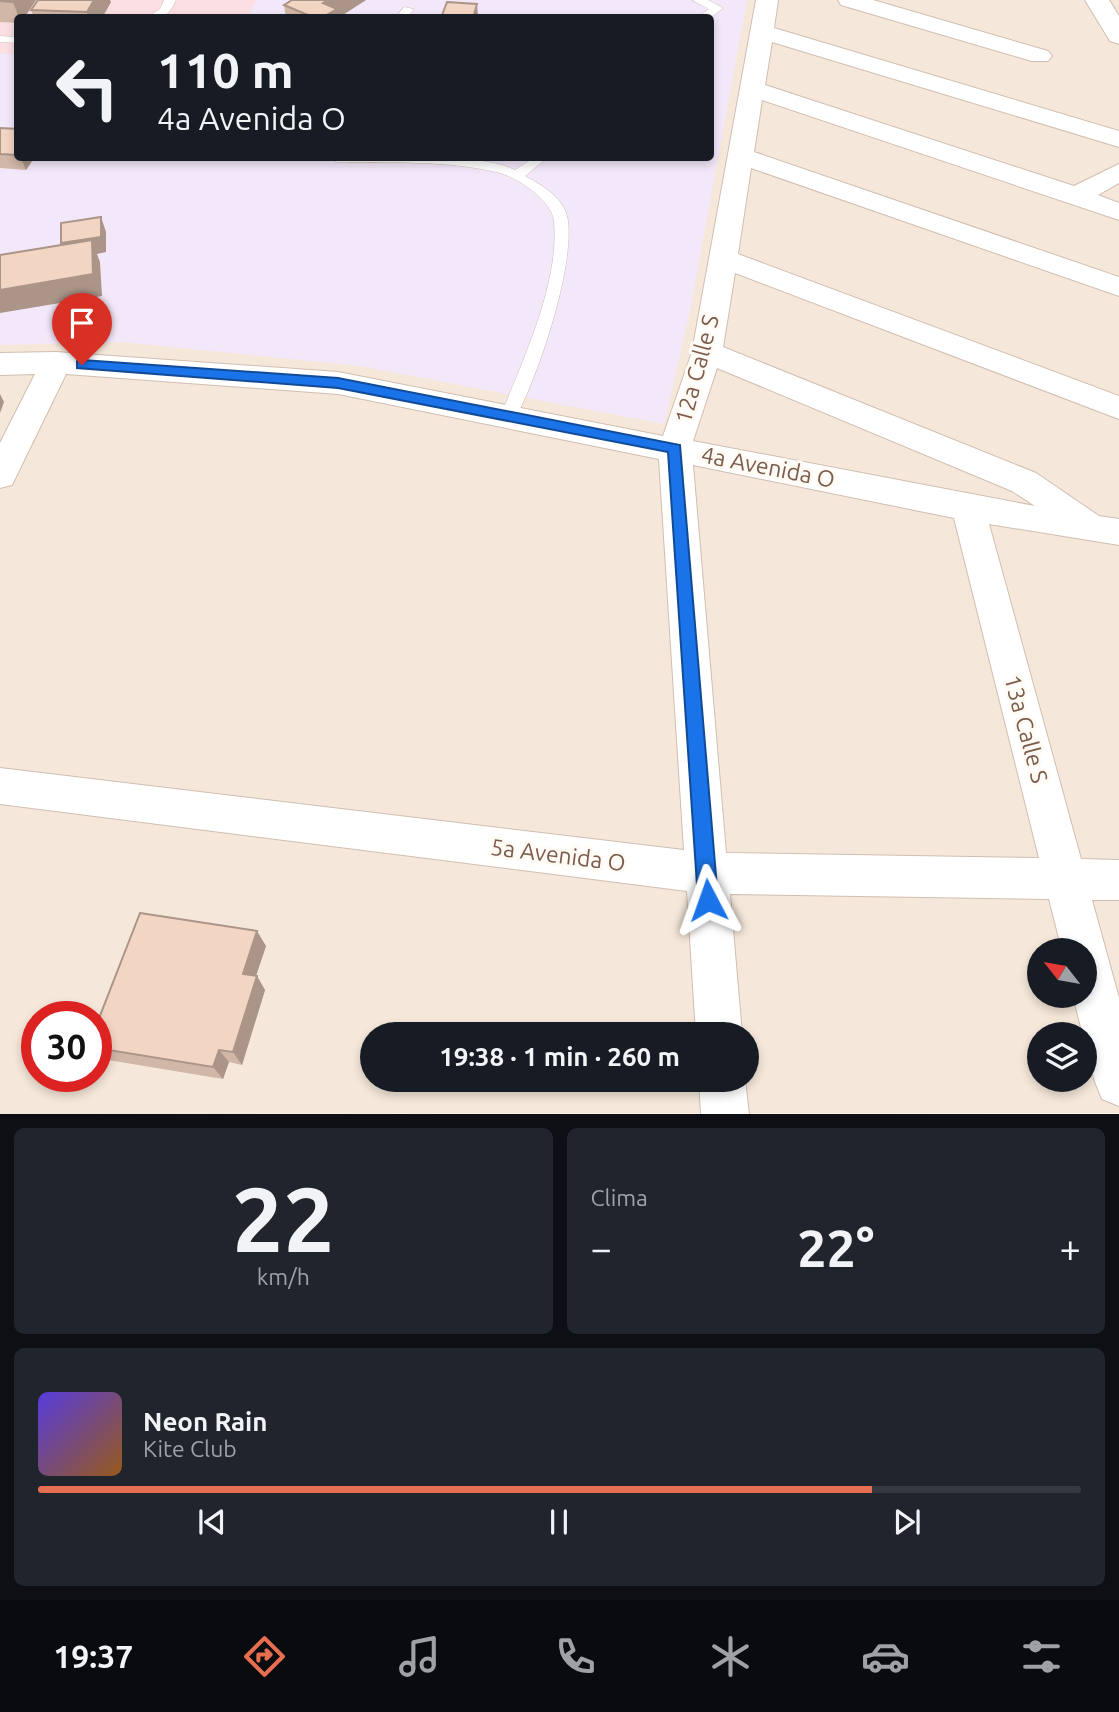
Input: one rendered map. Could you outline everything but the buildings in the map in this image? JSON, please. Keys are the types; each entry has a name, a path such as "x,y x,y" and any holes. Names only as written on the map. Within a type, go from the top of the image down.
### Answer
{"street":[{"path":"849,0 1040,56"},
{"path":"1097,0 1119,36"},
{"path":"764,16 1119,139"},
{"name":"12a Calle S","path":"718,1022 675,448 707,352 764,16"},
{"path":"752,89 1119,212"},
{"path":"741,156 1119,286"},
{"path":"1077,196 1119,172"},
{"path":"723,258 1119,408"},
{"path":"707,352 1024,482 1108,531"},
{"path":"0,476 56,363"},
{"name":"4a Avenida O","path":"0,364 56,363 338,383 968,508 1108,531"},
{"name":"13a Calle S","path":"968,508 1080,938"},
{"name":"5a Avenida O","path":"0,786 706,873 1119,880"},
{"name":"13a Calle S","path":"1097,1001 1119,1082"},
{"path":"723,1092 725,1114"}],"lane":[{"path":"159,14 165,11 170,0"},
{"path":"698,0 717,8 708,14"},
{"path":"454,161 503,169 516,176 546,193 561,219 558,269 543,329 509,415"},
{"path":"516,176 537,161"}],"shaded area":[{"path":"0,0 1119,0 1119,1113 0,1114"},
{"path":"0,0 256,0 250,14 14,14 14,54 0,54"},
{"path":"256,0 747,0 689,316 664,424 360,366 122,342 0,345 0,54 14,54 14,161 714,161 714,14 250,14"}],"route":[{"path":"82,365 338,383 675,448 708,900"}]}
